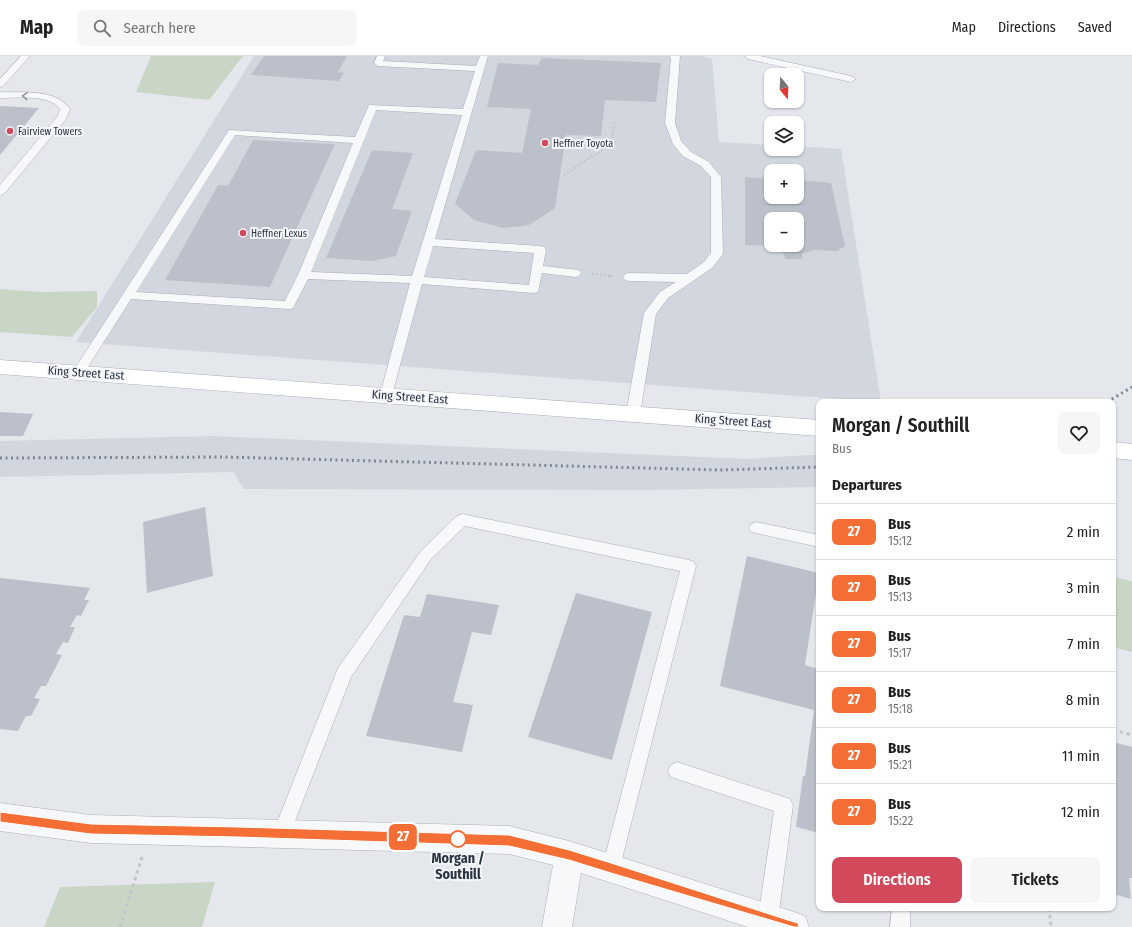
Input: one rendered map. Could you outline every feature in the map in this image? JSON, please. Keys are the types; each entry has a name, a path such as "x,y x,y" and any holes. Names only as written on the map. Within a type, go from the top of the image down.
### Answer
{"main road":[{"name":"King Street East","path":"0,367 816,428"},
{"path":"1116,450 1132,452"}],"street":[{"path":"0,817 91,829 509,840 569,855 781,923"},
{"path":"557,927 569,855"}],"lane":[{"path":"0,84 26,56"},
{"path":"381,56 378,63 480,68"},
{"path":"386,395 417,280 484,56"},
{"path":"633,414 650,313 664,295 708,264 717,254 716,177 705,164 687,154 676,142 670,122 676,56 673,56"},
{"path":"748,56 851,79"},
{"path":"0,95 49,97 61,101 65,109 63,117 0,192"},
{"path":"128,296 289,305 304,275 372,107 467,112"},
{"path":"78,373 232,132 358,140"},
{"path":"304,275 417,280 534,289 540,250 428,242"},
{"path":"537,269 575,273"},
{"path":"629,277 688,278"},
{"path":"282,833 344,673 426,555 462,520 689,566 611,868"},
{"path":"756,528 816,540"},
{"path":"677,771 784,805 781,923"},
{"path":"900,927 901,911"}],"path":[{"path":"564,175 611,144 615,121"},
{"path":"575,273 629,277"},
{"path":"1116,731 1132,734"},
{"path":"120,927 136,878"},
{"path":"1049,911 1051,927"}],"shaded area":[{"path":"254,56 703,56 712,59 719,142 764,145 764,156 804,156 804,146 841,149 881,399 841,399 76,342"},
{"path":"212,436 749,459 816,455 816,487 646,490 244,489 233,472 0,477 0,441"}],"green space":[{"path":"151,56 243,56 209,100 136,92"},
{"path":"0,289 40,292 97,291 97,307 72,337 0,332"},
{"path":"1116,578 1132,581 1132,652 1116,648"},
{"path":"215,882 202,927 44,927 60,887"}],"building":[{"path":"264,56 347,56 338,72 344,73 339,81 251,75"},
{"name":"Heffner Toyota","path":"542,58 661,63 656,102 605,100 601,136 566,135 555,208 529,225 503,228 474,220 455,204 476,150 522,153 531,109 487,107 498,63 538,65"},
{"name":"Fairview Towers","path":"0,106 39,108 0,155"},
{"name":"Heffner Lexus","path":"253,140 335,144 270,287 165,280 218,185 228,186"},
{"path":"372,150 413,153 392,209 412,211 396,256 373,261 326,258"},
{"path":"745,177 764,178 764,204 804,204 804,181 831,183 845,246 837,251 813,250 802,254 802,259 785,259 784,254 781,252 804,252 804,212 764,212 764,246 745,245"},
{"path":"0,412 33,414 23,436 0,436"},
{"path":"205,507 213,576 147,593 143,522"},
{"path":"747,556 816,572 816,593 805,665 816,668 816,832 796,827 814,710 720,686"},
{"path":"0,578 90,588 84,600 89,600 81,616 77,615 70,627 75,627 68,643 63,642 56,654 62,655 46,686 41,686 34,698 40,699 31,716 26,716 18,731 0,729"},
{"path":"576,593 652,612 612,760 528,737"},
{"path":"427,594 499,605 491,635 472,632 453,702 473,705 462,752 366,736 404,615 420,617"},
{"path":"1116,743 1132,747 1132,878 1129,878 1131,899 1116,895"}],"railway":[{"path":"1112,399 1132,387"},
{"path":"0,458 224,457 720,470 816,467"}],"bus line":[{"name":"27","path":"0,817 91,829 509,840 569,855 794,927"}],"place":[{"name":"Fairview Towers","path":"10,131"},
{"name":"Heffner Toyota","path":"545,143"},
{"name":"Heffner Lexus","path":"243,233"},
{"name":"Morgan / Southill","path":"458,839"}]}
